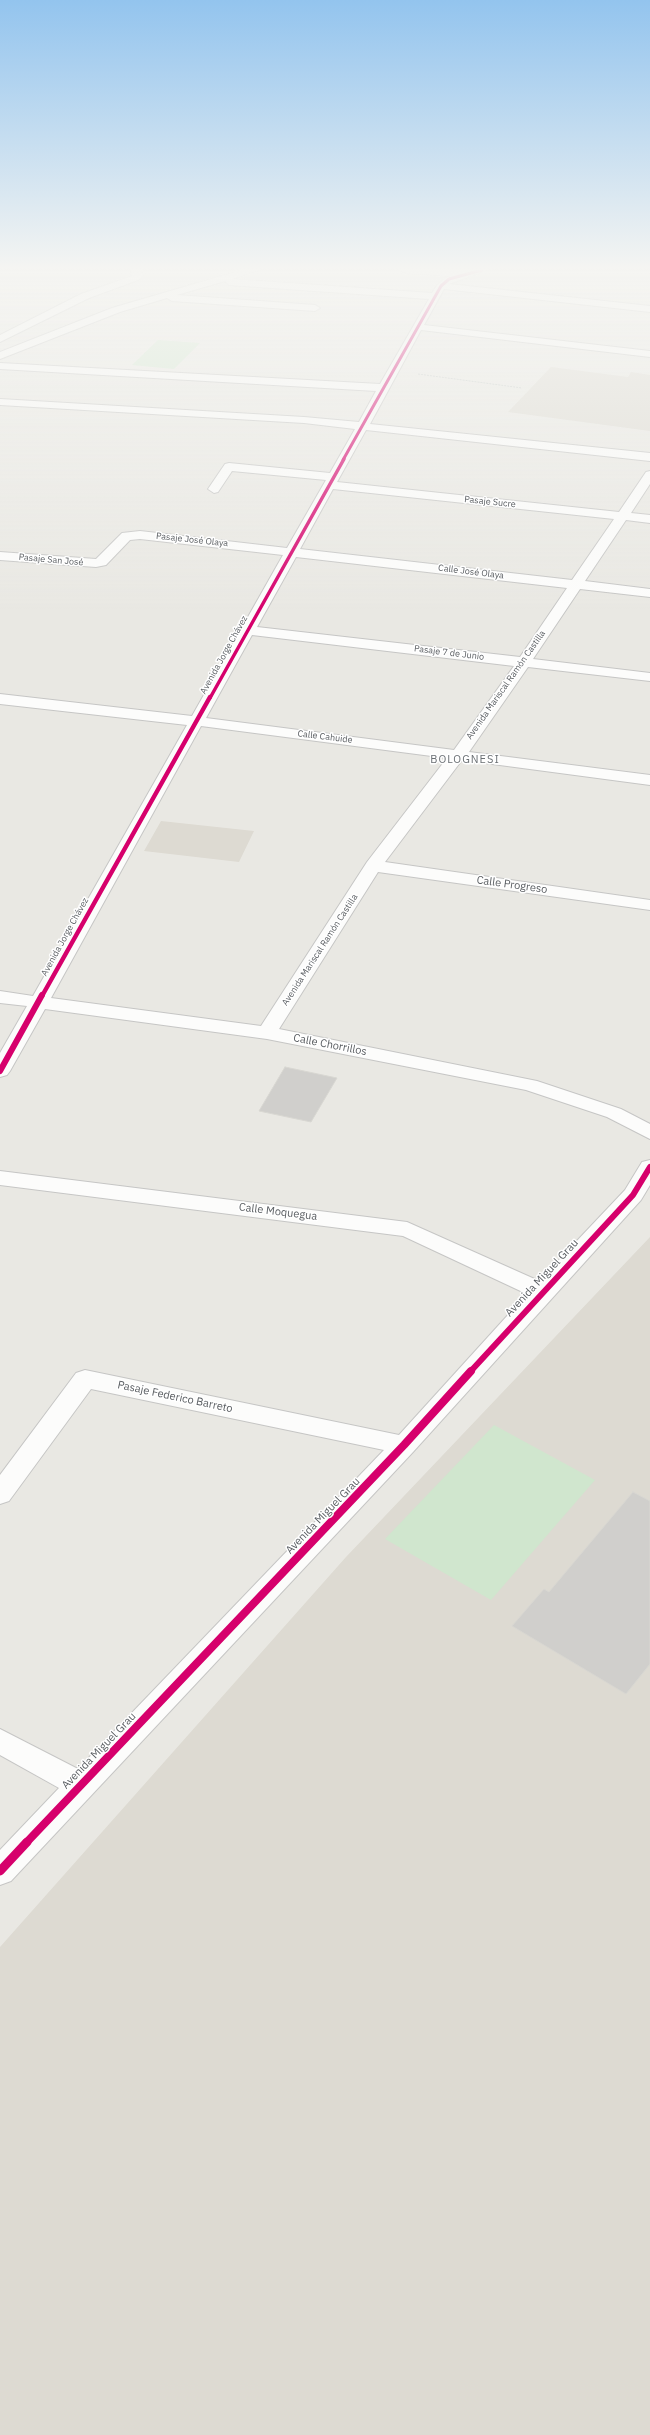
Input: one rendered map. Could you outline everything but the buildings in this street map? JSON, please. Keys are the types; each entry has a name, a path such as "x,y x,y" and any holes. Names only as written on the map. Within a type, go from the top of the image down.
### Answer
{"street":[{"path":"308,384 384,388"},
{"name":"Avenida Jorge Chávez","path":"0,1071 387,384"},
{"path":"0,402 304,420 363,425 650,457"},
{"name":"Pasaje Sucre","path":"214,489 229,467 331,481 650,518"},
{"name":"Avenida Mariscal Ramón Castilla","path":"267,1033 373,866 459,754 524,662 574,584 650,475"},
{"name":"Pasaje José Olaya","path":"101,562 121,540 127,536 140,535 292,551"},
{"name":"Calle José Olaya","path":"292,551 650,593"},
{"name":"Pasaje San José","path":"0,556 90,563 101,562"},
{"name":"Pasaje 7 de Junio","path":"248,630 650,677"},
{"name":"Calle Cahuide","path":"2,702 197,721 650,780"},
{"name":"Calle Progreso","path":"373,866 650,905"},
{"name":"Calle Chorrillos","path":"0,997 267,1033 530,1084 614,1113 650,1132"},
{"name":"Avenida Miguel Grau","path":"0,1871 404,1445 542,1292 633,1195 650,1167"},
{"name":"Calle Moquegua","path":"0,1178 407,1228 542,1292"},
{"name":"Pasaje Federico Barreto","path":"0,1494 85,1379 404,1445"},
{"path":"0,1741 80,1785"}],"path":[{"path":"489,384 522,388"}],"shaded area":[{"path":"535,384 650,384 650,431 508,412"},
{"path":"161,821 254,831 239,862 144,851"},
{"path":"650,1237 650,2435 0,2435 0,1947 346,1557"}],"green space":[{"path":"494,1425 595,1480 491,1600 385,1539"}],"cycle path":[{"path":"0,1071 386,384"},
{"path":"0,1871 404,1445 542,1292 633,1195 650,1167"}],"district":[{"name":"BOLOGNESI","path":"465,760"}]}
